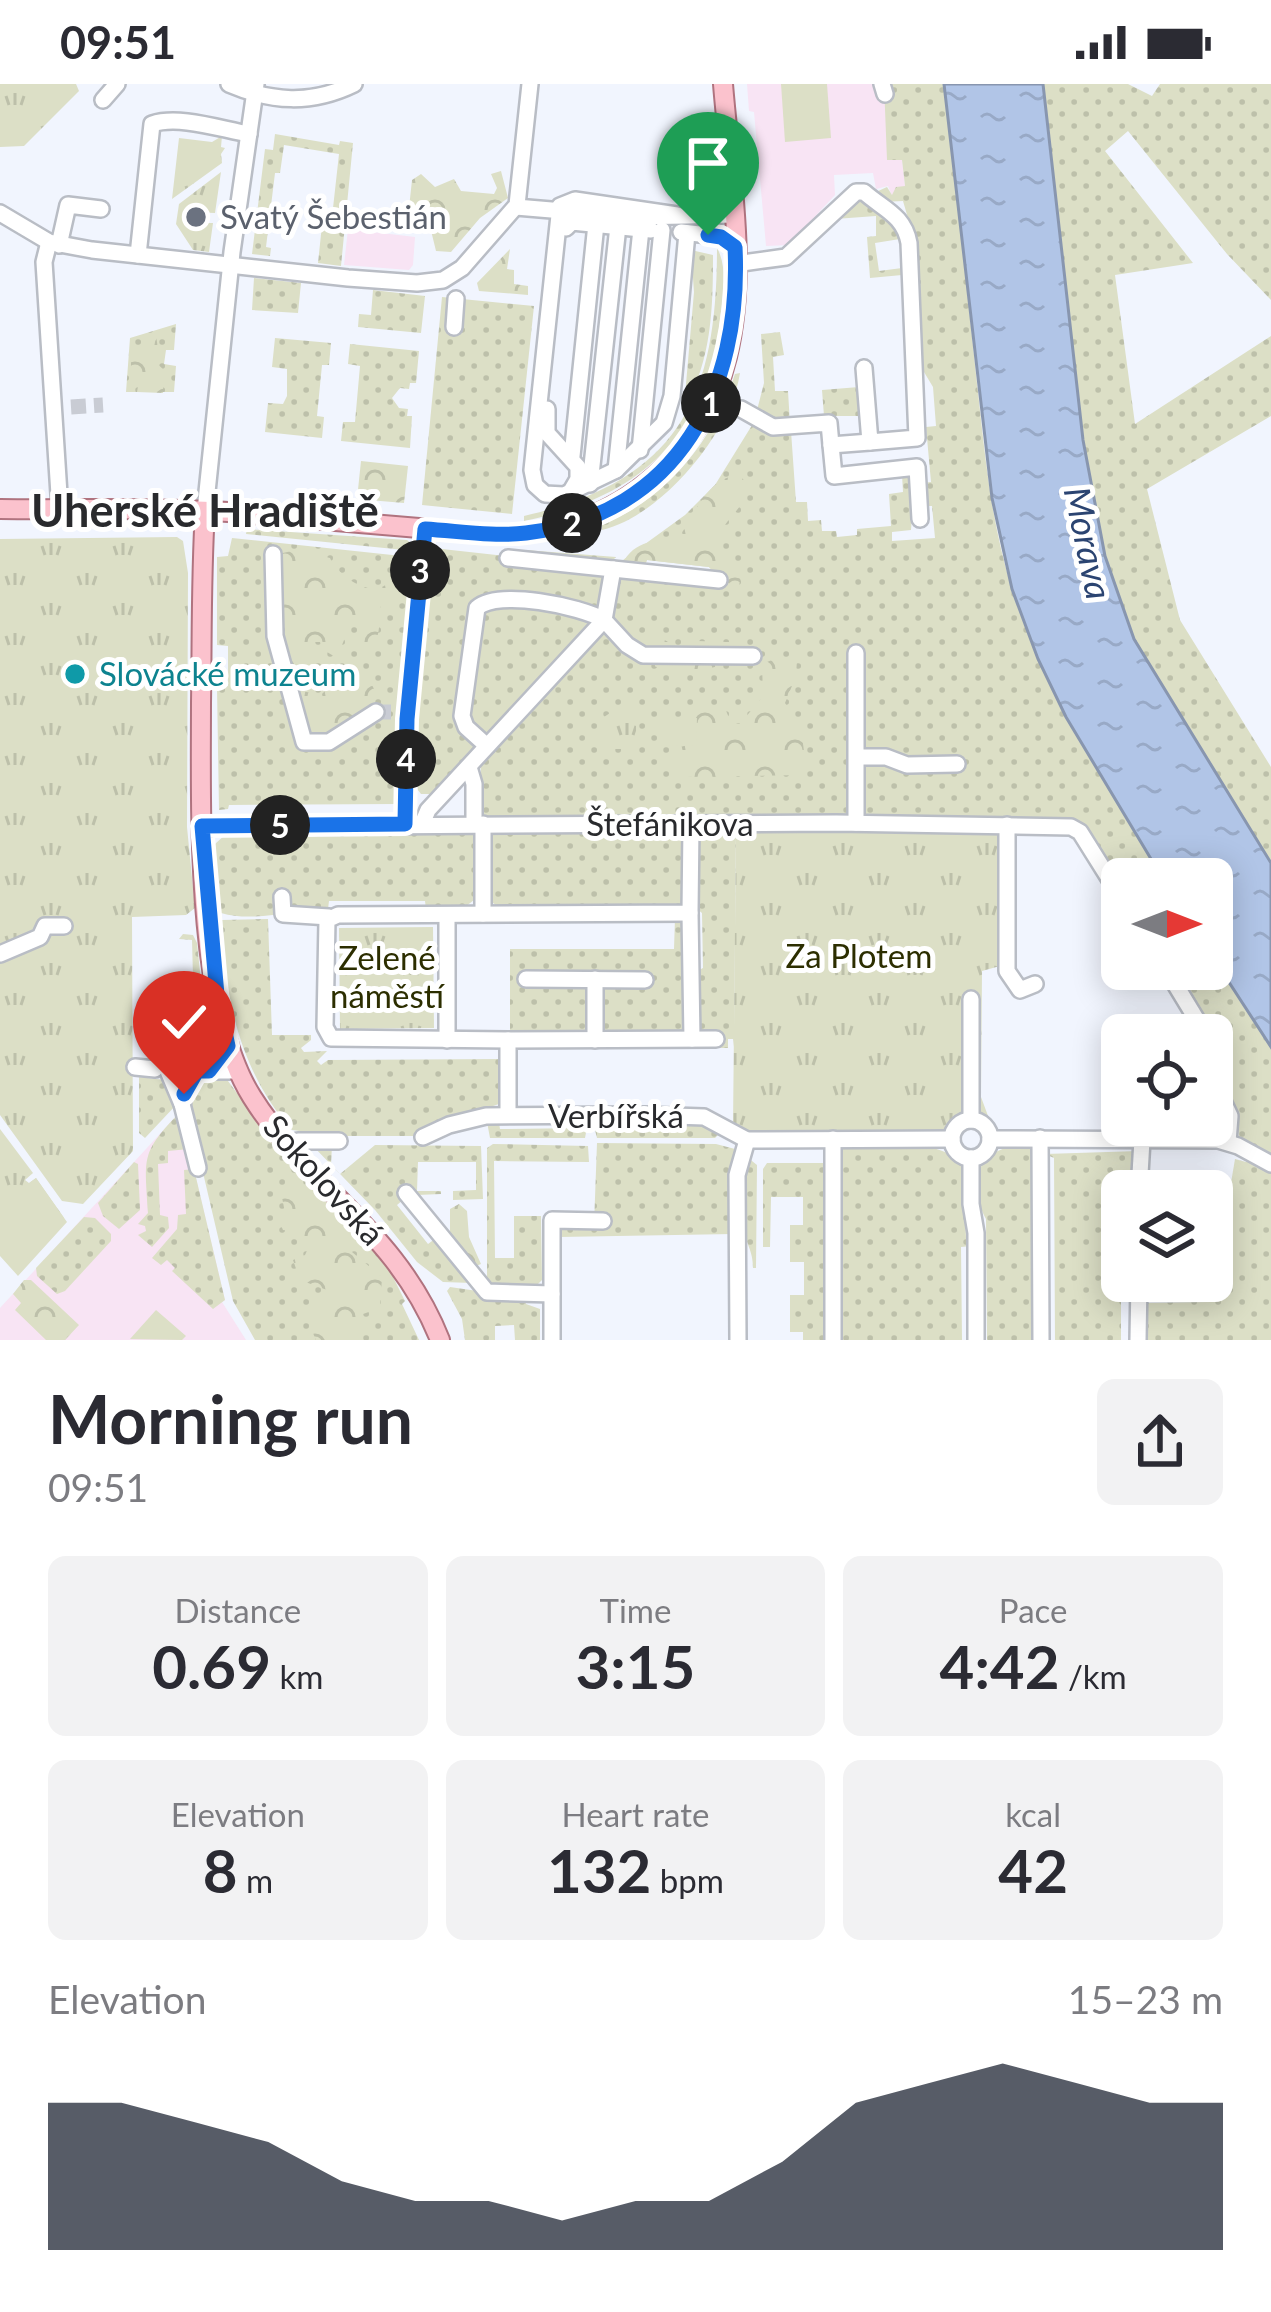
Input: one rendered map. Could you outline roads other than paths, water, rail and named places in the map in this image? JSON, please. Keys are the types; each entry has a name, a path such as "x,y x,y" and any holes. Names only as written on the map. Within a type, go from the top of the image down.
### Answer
{"main road":[{"path":"0,509 205,511 502,534 554,528 613,506 657,475 689,440 717,387 734,316 735,255 723,84"},
{"name":"Sokolovská","path":"205,511 202,826 217,995 228,1046 263,1113 382,1241 416,1290 440,1340"}],"street":[{"path":"103,100 117,84"},
{"path":"229,84 310,99 354,84"},
{"path":"0,213 54,244 433,282 462,268 516,207 530,84"},
{"path":"205,511 230,265 256,89"},
{"path":"138,255 152,124 160,120 249,134"},
{"path":"566,228 572,222 686,232 721,237 735,255 786,257 836,201 850,194 862,192 894,213 906,228 911,273 920,519"},
{"path":"686,232 670,410 664,423 616,470 569,493 545,494 535,485 532,470 559,210 564,202 733,219"},
{"path":"60,510 63,408 44,255 54,244 68,205 100,209"},
{"path":"516,207 559,210 567,218 546,427 572,456"},
{"path":"662,230 680,226 714,229 733,219"},
{"path":"569,493 579,476 572,456 596,224"},
{"path":"590,484 618,226"},
{"path":"616,470 641,229"},
{"path":"640,450 662,230"},
{"path":"454,327 456,299"},
{"path":"864,368 870,442"},
{"path":"741,409 773,427 829,423 833,476 916,467"},
{"path":"831,445 914,438"},
{"path":"413,824 403,712 425,529"},
{"path":"273,554 275,636 304,742 329,742 376,712"},
{"path":"508,558 719,580"},
{"path":"413,824 604,620 613,569"},
{"path":"487,746 466,727 462,716 474,613 479,605 494,599 565,606 604,620 643,655 753,656"},
{"path":"856,653 856,823"},
{"path":"857,757 907,765 957,764"},
{"path":"469,767 483,914"},
{"name":"Štefánikova","path":"202,826 478,824 691,832 856,823 1071,827 1080,832 1101,866"},
{"path":"1007,825 1007,970 1020,990 1035,984"},
{"name":"Štefánikova","path":"691,832 692,1040"},
{"path":"282,905 329,917 690,913"},
{"path":"447,915 447,1040"},
{"path":"329,917 325,924 327,1034 337,1040 716,1040"},
{"path":"0,954 40,937 45,926 64,926"},
{"path":"526,979 645,980"},
{"path":"595,1040 596,980"},
{"path":"970,1120 971,999"},
{"path":"508,1040 508,1115"},
{"path":"182,1070 228,1046"},
{"path":"135,1067 238,1071"},
{"path":"182,1070 187,1087 182,1104"},
{"path":"182,1070 182,1104 198,1168"},
{"name":"Verbířská","path":"422,1137 464,1120 508,1115 700,1116 747,1140 952,1139"},
{"path":"970,1120 984,1126 989,1139 982,1154 971,1158 958,1152 952,1139 958,1126 970,1120"},
{"path":"1040,1138 1041,1340"},
{"path":"833,1139 833,1340"},
{"path":"989,1139 1101,1139"},
{"path":"738,1340 737,1175 747,1140"},
{"path":"295,1144 339,1141"},
{"path":"1233,1145 1271,1164"},
{"path":"971,1158 976,1340"},
{"path":"406,1193 488,1292 552,1294"},
{"path":"552,1340 552,1220 585,1211 603,1221"},
{"path":"1138,1340 1139,1302"}],"water":[{"name":"Morava","path":"944,84 1043,84 1083,440 1105,556 1134,639 1271,863 1271,1047 1233,988 1233,858 1150,858 1066,717 1038,659 1012,589 992,498"}],"tunnel":[{"path":"71,407 103,405"},
{"path":"376,712 399,712"}],"place":[{"name":"Svatý Šebestián","path":"196,217"},
{"name":"Slovácké muzeum","path":"75,674"}],"district":[{"name":"Uherské Hradiště","path":"205,511"}],"park label":[{"name":"Za Plotem","path":"859,956"},
{"name":"Zelené náměstí","path":"387,977"}]}
